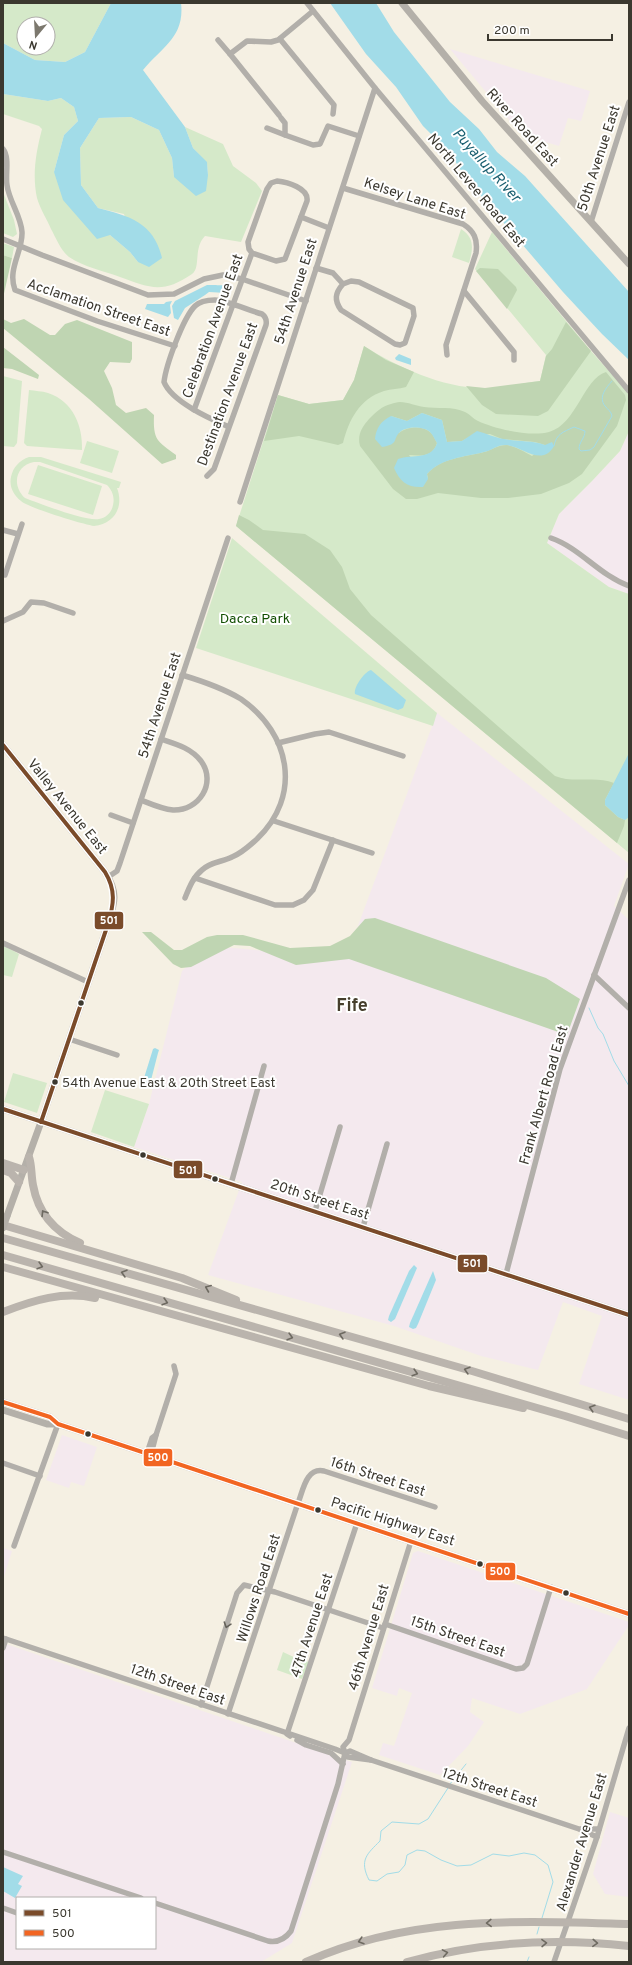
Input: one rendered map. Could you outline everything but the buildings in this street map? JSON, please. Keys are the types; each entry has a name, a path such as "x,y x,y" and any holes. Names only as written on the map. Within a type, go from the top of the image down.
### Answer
{"highway":[{"path":"29,1157 34,1193 40,1208 49,1222 66,1237 110,1257"},
{"path":"3,1163 24,1170"},
{"path":"3,1170 10,1173 19,1182"},
{"path":"3,1227 182,1278 270,1314"},
{"path":"3,1238 472,1371 629,1419"},
{"path":"3,1255 565,1416 629,1436"},
{"path":"3,1267 302,1351 506,1405 565,1416"},
{"path":"3,1312 44,1298 63,1295 80,1295 220,1332 302,1351"},
{"path":"306,1962 358,1942 402,1931 447,1925 528,1922 629,1924"},
{"path":"407,1962 476,1948 528,1943 561,1942 629,1946"}],"main road":[{"name":"River Road East","path":"402,3 482,101 629,264"},
{"name":"Valley Avenue East","path":"3,745 108,877 112,885 115,898 113,908 88,982"},
{"path":"3,1227 42,1122 88,982"},
{"name":"20th Street East","path":"3,1109 629,1315"},
{"name":"Pacific Highway East","path":"3,1402 50,1417 58,1424"},
{"name":"Pacific Highway East","path":"3,1410 48,1424 58,1424 629,1614"}],"street":[{"name":"North Levee Road East","path":"307,3 375,88 629,391"},
{"path":"230,54 247,41 271,42 280,39 313,11"},
{"path":"280,39 334,105 333,114"},
{"path":"218,40 285,123 285,135"},
{"name":"54th Avenue East","path":"240,502 375,88"},
{"name":"50th Avenue East","path":"591,222 629,102"},
{"path":"267,128 317,146 320,144 329,123 359,136"},
{"path":"4,150 5,186 22,231 20,245"},
{"name":"Celebration Avenue East","path":"194,410 252,253 249,249 248,242 267,189 271,183 280,181 301,189 306,195 307,199 301,217"},
{"name":"Kelsey Lane East","path":"343,188 463,224 470,229 475,237 476,253 464,291"},
{"path":"252,253 276,261 283,260 287,256 301,217 330,228"},
{"path":"3,239 20,245 42,256 148,295 174,294 204,278 214,275 242,278 306,301"},
{"name":"Acclamation Street East","path":"20,245 14,262 13,283 15,290 97,321 175,346"},
{"path":"316,268 333,274 343,284"},
{"path":"351,281 359,282 410,306 414,310 414,316 406,341 402,344 395,344 341,310 337,304 336,297 338,289 343,284 351,281"},
{"path":"447,355 446,345 464,291"},
{"path":"464,291 514,352 514,360"},
{"path":"229,427 194,410 167,388 164,382 175,346 187,316 196,305 202,302 220,300 233,305"},
{"name":"Destination Avenue East","path":"207,476 214,469 266,325 266,318 262,314 233,305"},
{"path":"4,575 22,524"},
{"path":"3,530 18,534"},
{"name":"54th Avenue East","path":"108,877 119,867 228,538"},
{"path":"551,538 572,549 602,572 629,586"},
{"path":"3,620 23,612 31,602 44,603 73,613"},
{"path":"182,675 207,683 240,699 262,719 278,743 285,764 286,783 281,805 274,820 243,851 205,867 195,878 185,898"},
{"path":"278,743 329,732 403,756"},
{"path":"141,800 166,808 180,809 197,802 206,788 206,771 198,758 187,748 161,739"},
{"path":"111,815 133,823"},
{"path":"274,820 372,853"},
{"path":"195,878 275,905 293,905 304,900 313,890 333,840"},
{"name":"Frank Albert Road East","path":"506,1274 560,1069 628,883"},
{"path":"3,943 88,982"},
{"path":"594,975 629,1008"},
{"path":"69,1039 117,1056"},
{"path":"231,1184 264,1066"},
{"path":"315,1211 340,1127"},
{"path":"363,1227 387,1144"},
{"path":"149,1454 152,1438 156,1435 176,1374 174,1366"},
{"path":"14,1546 58,1424"},
{"path":"3,1463 40,1476"},
{"name":"Willows Road East","path":"228,1714 270,1592 298,1503 307,1480 313,1471"},
{"name":"16th Street East","path":"313,1471 326,1472 435,1507"},
{"name":"47th Avenue East","path":"287,1734 357,1523"},
{"name":"46th Avenue East","path":"156,1903 268,1941 275,1942 287,1937 294,1924 343,1764 345,1753 344,1747 349,1740 411,1541"},
{"name":"15th Street East","path":"201,1705 240,1588 246,1585 384,1626 516,1669 523,1668 527,1663 551,1587"},
{"path":"3,1648 4,1638"},
{"name":"12th Street East","path":"4,1638 345,1753 350,1751 371,1760 579,1829 596,1837"},
{"name":"Alexander Avenue East","path":"554,1962 599,1829 629,1728"},
{"path":"287,1734 306,1745 331,1753 343,1764"},
{"name":"12th Street East","path":"579,1829 599,1829"},
{"path":"3,1852 132,1897"},
{"path":"3,1908 16,1913"}],"shaded area":[{"path":"450,49 590,91 581,121 568,118 559,146 522,135"},
{"path":"629,431 629,594 609,587 547,543 559,514 620,451"},
{"path":"437,713 629,864 614,906 629,920 629,1400 579,1384 602,1316 563,1302 538,1370 481,1356 394,1326 208,1275 242,1182 134,1147 149,1104 182,971 210,946 346,958"},
{"path":"62,1435 97,1447 84,1486 71,1482 69,1488 46,1480"},
{"path":"3,1548 12,1551 3,1580"},
{"path":"418,1551 629,1622 629,1625 587,1689 520,1714 472,1698 470,1712 484,1722 468,1746 440,1775 379,1755 383,1743 394,1746 412,1693 399,1688 397,1696 372,1688 413,1553"},
{"path":"3,1643 352,1762 292,1943 261,1962 3,1962"},
{"path":"610,1812 629,1818 629,1897 605,1894 593,1874"}],"green space":[{"path":"3,3 111,3 85,52 65,62 35,60 27,56 56,56 56,16 16,16 16,50 3,43"},
{"path":"3,94 48,101 61,98 74,107 78,121 64,135 54,172 110,235 130,252 138,262 124,214 98,208 81,185 80,148 99,118 131,117 159,130 172,158 174,177 208,175 207,163 193,148 185,127 223,144 233,166 256,183 262,191 241,242 205,236 199,246 195,271 182,280 164,287 140,284 88,266 69,257 59,244 37,198 35,164 42,129 39,126 3,114"},
{"path":"3,192 14,220 17,234 13,237 3,233"},
{"path":"461,229 469,236 472,244 469,263 452,257"},
{"path":"492,232 591,351 629,394 629,431 620,451 559,514 547,543 609,587 629,594 629,853 236,526 278,395 309,404 343,400 354,380 364,346 406,369 438,381 454,385 492,388 540,381 546,355 475,269"},
{"path":"3,243 14,247 12,258 3,255"},
{"path":"3,255 12,258 3,298"},
{"path":"480,268 498,269 516,287 517,290 507,309 476,271"},
{"path":"3,319 11,323 24,319 50,335 55,335 65,324 77,320 132,342 132,359 130,363 110,362 104,371 112,388 116,405 126,413 146,408 154,415 154,430 160,443 176,455 176,459 162,464 89,399 3,328"},
{"path":"566,322 591,351 548,411 538,416 496,414 482,405 466,386 485,388 540,381 546,356 552,349"},
{"path":"364,346 386,360 414,372 406,387 384,391 368,399 356,411 348,426 343,443 338,445 299,436 264,441 278,395 309,404 343,400 354,380"},
{"path":"3,347 39,375 38,379 12,369 3,368"},
{"path":"606,372 625,395 626,400 617,426 582,474 569,483 541,494 508,498 481,498 438,493 417,499 406,499 393,489 360,446 359,438 361,431 369,419 382,408 399,402 424,407 460,410 485,424 523,433 532,434 549,432 559,427 566,420 591,383 598,376","holes":["422,413 442,420 447,442 462,441 471,436 490,434 502,439 535,442 545,445 532,456 517,448 507,445 446,461 432,469 427,474 428,479 409,455 426,455 433,451 437,443 434,437 423,428 410,428 399,433 391,416 407,421"]},
{"path":"3,376 22,381 17,443 14,447 3,446"},
{"path":"29,390 46,392 57,397 70,408 75,416 81,432 82,450 27,446 24,443"},
{"path":"87,441 119,451 112,473 80,463"},
{"path":"41,457 121,482 119,488 117,488 119,501 116,513 107,522 94,526 34,508 21,501 18,499 11,487 11,480 15,467 26,458","holes":["40,462 107,485 112,491 114,499 110,512 106,516 99,519 84,518 62,512 25,498 21,493 17,482 20,471 28,464"]},
{"path":"38,465 102,486 93,515 28,494"},
{"path":"239,515 263,530 305,534 330,550 342,567 350,589 371,615 555,776 570,779 599,780 614,783 605,800 605,805 618,817 625,820 617,843 236,526"},
{"name":"Dacca Park","path":"232,538 437,713 433,726 196,648"},
{"path":"375,918 546,978 580,999 567,1035 349,959 296,965 250,946 234,945 191,967 181,968 173,964 142,932 151,932 174,950 182,950 207,937 217,935 243,935 290,948 330,946 350,936 365,919"},
{"path":"3,945 19,954 12,977 3,975"},
{"path":"13,1073 47,1083 37,1113 4,1102"},
{"path":"105,1090 149,1104 134,1147 91,1132"},
{"path":"283,1652 309,1662 302,1679 277,1670"}],"water":[{"path":"111,3 181,3 181,15 176,33 171,41 143,70 185,127 193,148 207,162 208,175 206,191 196,196 174,177 172,158 159,130 131,117 99,118 80,148 81,185 98,208 130,218 147,229 153,237 162,258 149,267 138,262 130,252 110,235 97,239 63,200 54,172 64,135 78,121 74,107 61,98 48,101 3,94 3,43 16,50 16,56 27,56 35,60 65,62 85,52"},
{"name":"Puyallup River","path":"330,3 376,3 394,32 450,102 479,129 497,152 525,176 629,292 629,360 602,334 563,292 465,177 450,153 423,126 396,87 366,54"},
{"path":"207,285 228,286 229,290 226,293 209,292 185,308 178,320 174,318 172,306 175,301"},
{"path":"172,301 170,305 171,313 168,317 145,309 147,304 164,304"},
{"path":"399,354 411,359 411,365 396,360 395,358"},
{"path":"422,413 442,420 447,442 462,441 477,431 497,438 509,440 535,442 545,445 552,442 554,446 544,455 538,455 513,446 498,446 484,452 446,461 427,474 428,479 423,487 409,485 399,477 394,468 398,459 421,456 431,452 437,443 431,433 427,430 419,428 406,429 400,432 393,443 382,447 375,439 380,425 384,420 391,416 407,421"},
{"path":"371,670 406,700 403,708 398,710 355,694 360,680 368,671"},
{"path":"629,753 629,817 625,820 618,817 605,805 605,800"},
{"path":"155,1048 159,1050 150,1084 148,1087 144,1087 144,1078 153,1049"},
{"path":"414,1265 417,1268 395,1319 391,1322 388,1320 389,1316 409,1271"},
{"path":"433,1271 436,1280 418,1324 416,1328 413,1329 409,1327 410,1323"},
{"path":"3,1867 23,1876 18,1884 22,1886 15,1898 3,1891"}],"waterway":[{"path":"554,446 558,436 574,427 585,431 579,449 581,451 590,450 594,447 612,416 602,399 607,387 612,381"},
{"path":"589,1008 598,1028 603,1034 614,1061 629,1086"},
{"path":"450,1784 466,1764"},
{"path":"448,1788 428,1819 419,1824 392,1822 381,1831 380,1841 368,1854 365,1862 366,1873 369,1880 377,1881 387,1874 399,1872 405,1865 407,1855 417,1850 425,1851 441,1860 457,1866 471,1865 493,1854 509,1856 524,1853 535,1855 548,1865 553,1882 542,1918"},
{"path":"537,1934 539,1927"},
{"path":"527,1962 529,1957"}],"transit line":[{"name":"501","path":"3,745 105,872 111,885 113,897 112,910 108,924 41,1122"},
{"name":"501","path":"3,1109 629,1315"},
{"name":"500","path":"3,1402 50,1417 58,1424 629,1614"}],"place":[{"name":"54th Avenue East & 20th Street East","path":"55,1082"}],"district":[{"name":"Fife","path":"352,1005"}]}
